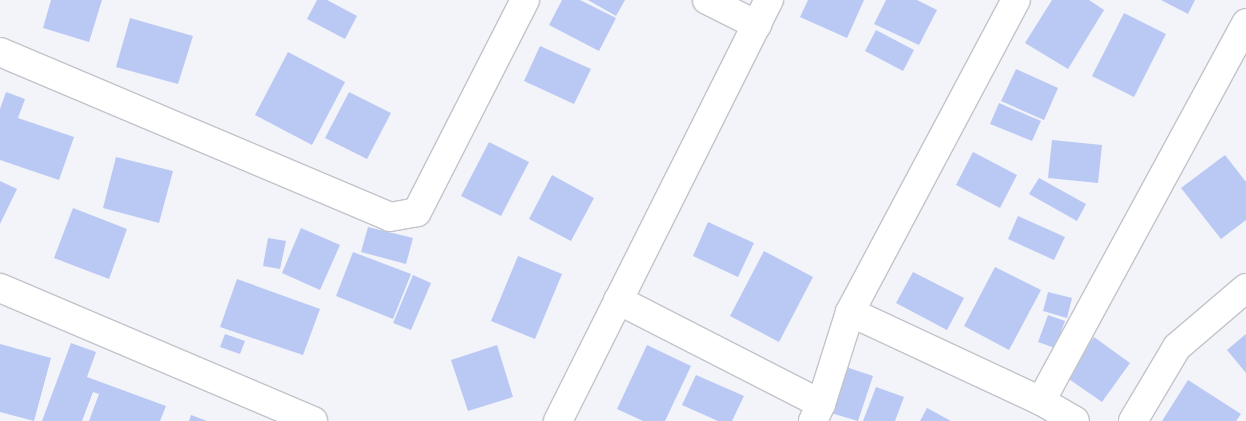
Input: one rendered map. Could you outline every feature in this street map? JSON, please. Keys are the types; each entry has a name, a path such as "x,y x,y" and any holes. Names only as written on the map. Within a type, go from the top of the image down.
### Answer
{"street":[{"path":"0,52 390,217 418,212 525,0"},
{"path":"707,0 757,25"},
{"path":"558,421 769,0"},
{"path":"618,300 817,412 850,312 1016,0"},
{"path":"1040,401 1246,23"},
{"path":"0,288 313,421"},
{"path":"1133,421 1177,347 1246,288"},
{"path":"850,312 1040,401 1075,421"}],"building":[{"path":"51,0 102,0 89,42 43,28"},
{"path":"317,0 327,0 357,16 345,39 307,19"},
{"path":"562,0 580,0 616,18 599,51 549,25"},
{"path":"588,0 625,0 616,16"},
{"path":"808,0 864,0 847,38 800,17"},
{"path":"886,0 917,0 937,10 919,45 874,24"},
{"path":"1052,0 1089,0 1104,10 1068,69 1025,43"},
{"path":"1161,0 1195,0 1188,14"},
{"path":"1124,13 1166,34 1134,97 1092,76"},
{"path":"130,18 193,36 178,84 116,67"},
{"path":"876,30 914,50 903,71 865,51"},
{"path":"540,46 591,69 574,104 524,81"},
{"path":"288,52 345,82 312,145 255,115"},
{"path":"1016,69 1058,88 1044,120 1001,101"},
{"path":"6,92 25,99 18,118 74,137 59,180 0,160 0,109"},
{"path":"349,92 391,113 367,159 325,138"},
{"path":"999,103 1041,121 1032,141 990,124"},
{"path":"1052,140 1102,145 1098,183 1048,178"},
{"path":"489,142 529,162 501,216 461,196"},
{"path":"973,152 1017,175 1000,208 956,185"},
{"path":"1225,155 1246,182 1246,220 1221,239 1181,188"},
{"path":"116,157 173,171 159,223 103,208"},
{"path":"552,175 594,198 571,241 529,219"},
{"path":"1039,178 1086,204 1077,221 1029,194"},
{"path":"0,181 17,189 0,224"},
{"path":"73,208 127,229 109,279 54,258"},
{"path":"1018,216 1065,237 1054,260 1008,239"},
{"path":"708,222 754,243 738,277 693,256"},
{"path":"368,227 413,238 406,264 361,252"},
{"path":"301,228 340,245 320,290 282,273"},
{"path":"268,238 286,241 280,269 263,266"},
{"path":"764,251 813,277 779,342 730,316"},
{"path":"353,252 411,274 393,319 336,296"},
{"path":"518,256 562,274 535,339 491,321"},
{"path":"995,267 1041,290 1009,350 964,326"},
{"path":"913,272 964,298 947,330 896,303"},
{"path":"413,275 431,283 411,330 393,323"},
{"path":"237,279 320,309 303,355 220,327"},
{"path":"1048,292 1072,298 1067,318 1043,311"},
{"path":"1048,315 1065,321 1055,348 1038,342"},
{"path":"225,334 245,341 240,354 220,347"},
{"path":"1246,334 1246,373 1227,350"},
{"path":"1094,337 1130,363 1102,402 1066,377"},
{"path":"71,343 96,352 87,377 166,406 160,421 89,421 99,394 93,392 82,421 42,421"},
{"path":"0,344 51,358 34,421 0,412"},
{"path":"497,345 513,397 468,411 451,360"},
{"path":"647,345 691,366 665,421 643,421 617,409"},
{"path":"840,365 873,376 858,421 824,411"},
{"path":"696,375 744,396 732,421 718,421 682,405"},
{"path":"1188,380 1241,414 1236,421 1162,421"},
{"path":"876,387 904,397 895,421 863,421"},
{"path":"927,408 951,421 920,421"},
{"path":"191,415 207,421 189,421"}]}
